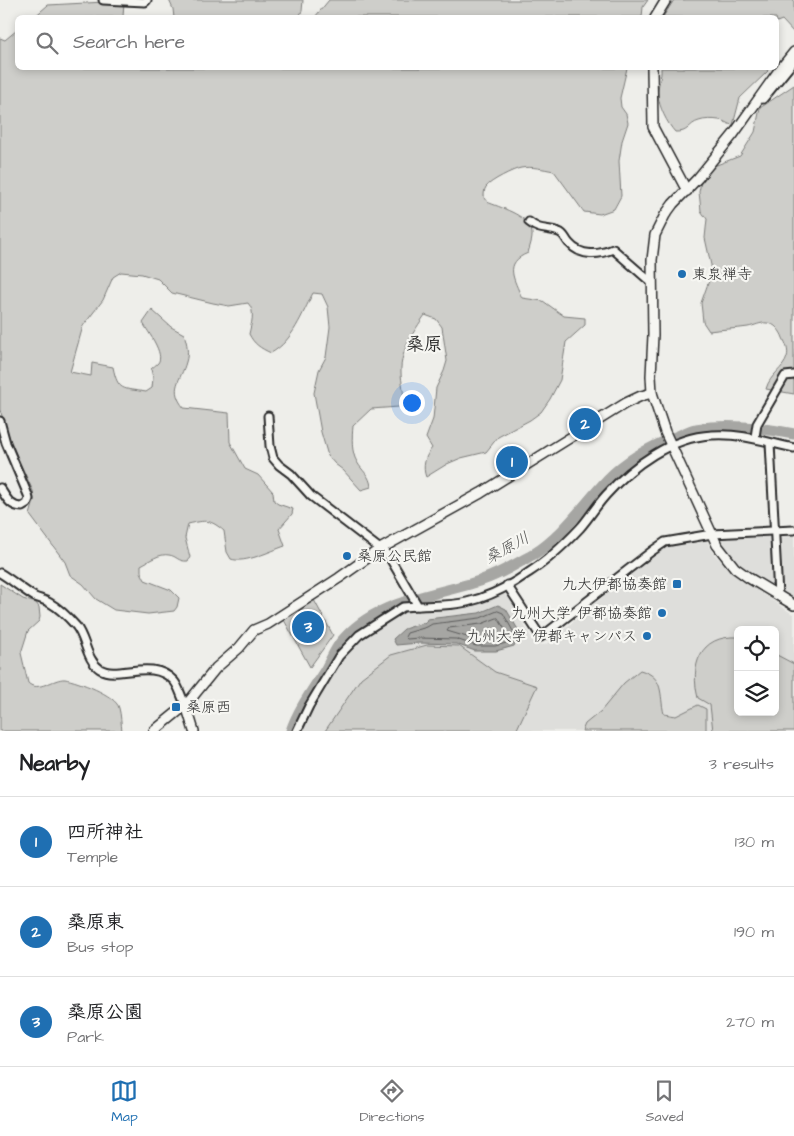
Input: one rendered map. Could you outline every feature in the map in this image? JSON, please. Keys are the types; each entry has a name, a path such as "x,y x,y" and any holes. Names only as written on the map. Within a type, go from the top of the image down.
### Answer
{"street":[{"path":"104,0 145,2 147,0"},
{"path":"657,15 666,0"},
{"path":"794,52 743,121 665,215 656,235 652,260 652,393 665,432 717,546 735,568 794,605"},
{"path":"743,121 750,117 794,61"},
{"path":"652,70 653,127 686,191"},
{"path":"529,222 537,228 564,235 570,245 589,254 602,254 613,249 652,283"},
{"path":"755,437 757,424 785,376 794,375"},
{"path":"154,731 186,705 216,668 239,648 254,630 268,624 380,549 481,492 626,403 652,393"},
{"path":"268,416 270,446 273,458 311,496 388,555 417,604"},
{"path":"0,421 6,443 26,489 28,499 26,504 22,507 14,506 0,488"},
{"path":"297,731 340,656 359,635 403,607 417,604 466,602 491,594 528,574 581,527 617,483 648,459 689,438 712,435 755,437 770,443 794,448"},
{"path":"770,443 778,596"},
{"path":"507,585 541,637 660,545 679,539 712,534 794,530"},
{"path":"0,573 16,585 60,610 77,627 90,656 98,667 108,671 138,669 162,674 174,681 186,705 194,731"}],"shaded area":[{"path":"169,0 303,0 300,15 174,15"},
{"path":"329,0 648,0 643,7 642,15 317,15"},
{"path":"674,0 794,0 794,33 782,20 779,21 779,15 664,15"},
{"path":"124,1 123,15 36,15 48,5"},
{"path":"15,32 15,70 627,70 620,98 621,107 626,114 628,123 622,141 619,161 621,196 614,209 600,214 584,212 554,171 538,168 525,167 513,171 492,182 484,191 484,198 487,202 518,216 531,229 532,238 528,253 520,257 513,267 514,278 522,298 543,301 564,316 585,318 585,325 566,342 560,380 550,399 541,412 498,437 486,452 461,458 426,477 425,462 432,448 426,438 433,419 436,388 447,361 442,327 436,319 425,315 408,342 401,364 403,404 399,407 371,409 353,426 354,454 357,462 366,473 371,487 361,490 328,456 321,432 314,393 319,370 326,357 330,327 328,307 322,294 313,293 291,334 279,348 271,353 258,345 249,334 252,310 248,303 229,306 172,293 158,279 142,274 121,272 113,277 103,300 83,326 70,372 91,376 92,363 113,367 117,381 123,387 146,392 152,388 153,378 151,369 160,359 158,349 143,323 152,310 171,327 184,334 187,359 176,390 179,401 184,408 229,413 230,442 245,469 258,475 273,492 274,501 293,509 292,514 279,529 285,546 243,560 231,559 227,552 224,531 215,524 204,521 188,524 185,538 190,557 188,561 162,555 141,565 141,572 145,580 171,590 179,598 174,611 148,614 114,610 96,599 83,584 70,575 65,562 30,515 34,501 33,491 13,448 0,410 0,38 5,40"},
{"path":"661,70 768,71 740,98 733,125 721,120 701,120 680,132 675,132 669,124 660,105 658,92"},
{"path":"794,85 794,394 766,389 788,355 781,333 775,326 765,323 748,327 709,331 703,322 701,303 711,275 711,265 705,238 707,219 701,211 699,192 701,182 706,173 714,166 740,156 755,132 760,108"},
{"path":"794,536 794,601 749,573 731,557 718,538"},
{"name":"九州大学 伊都キャンパス","path":"707,541 714,554 736,576 794,615 794,731 302,731 350,646 398,612 454,610 503,594 508,596 535,644 545,645 661,549 669,546"},
{"path":"0,584 23,599 36,603 39,607 39,621 28,631 21,653 28,683 32,686 41,686 65,679 104,694 111,698 119,708 122,731 0,731"},
{"path":"314,600 333,635 310,667 284,620"},
{"path":"734,637 734,716 779,716 779,656 794,664 794,731 713,731 710,705 698,698 695,675 700,655 706,647 714,641"},
{"path":"427,645 459,646 495,672 537,686 516,731 325,731 361,678 391,655"},
{"path":"640,670 654,677 660,687 664,714 676,716 698,705 706,709 706,731 582,731 585,724 601,711 624,683"}],"water":[{"path":"498,605 506,609 520,633 514,646 496,651 475,651 456,644 419,643 396,645 393,639 404,629 426,622 427,619 479,613"}],"waterway":[{"name":"桑原川","path":"291,731 301,708 336,649 354,628 369,617 403,602 484,579 506,570 534,554 564,529 615,472 639,454 696,429 745,427 794,434"}],"place":[{"name":"東泉禅寺","path":"682,274"},
{"name":"桑原東","path":"585,424"},
{"name":"四所神社","path":"512,462"},
{"name":"桑原公民館","path":"347,556"},
{"name":"九大伊都協奏館","path":"677,584"},
{"name":"九州大学 伊都協奏館","path":"662,613"},
{"name":"桑原公園","path":"308,627"},
{"name":"九州大学 伊都キャンパス","path":"647,636"},
{"name":"桑原西","path":"176,707"}],"district":[{"name":"桑原","path":"424,344"}]}
